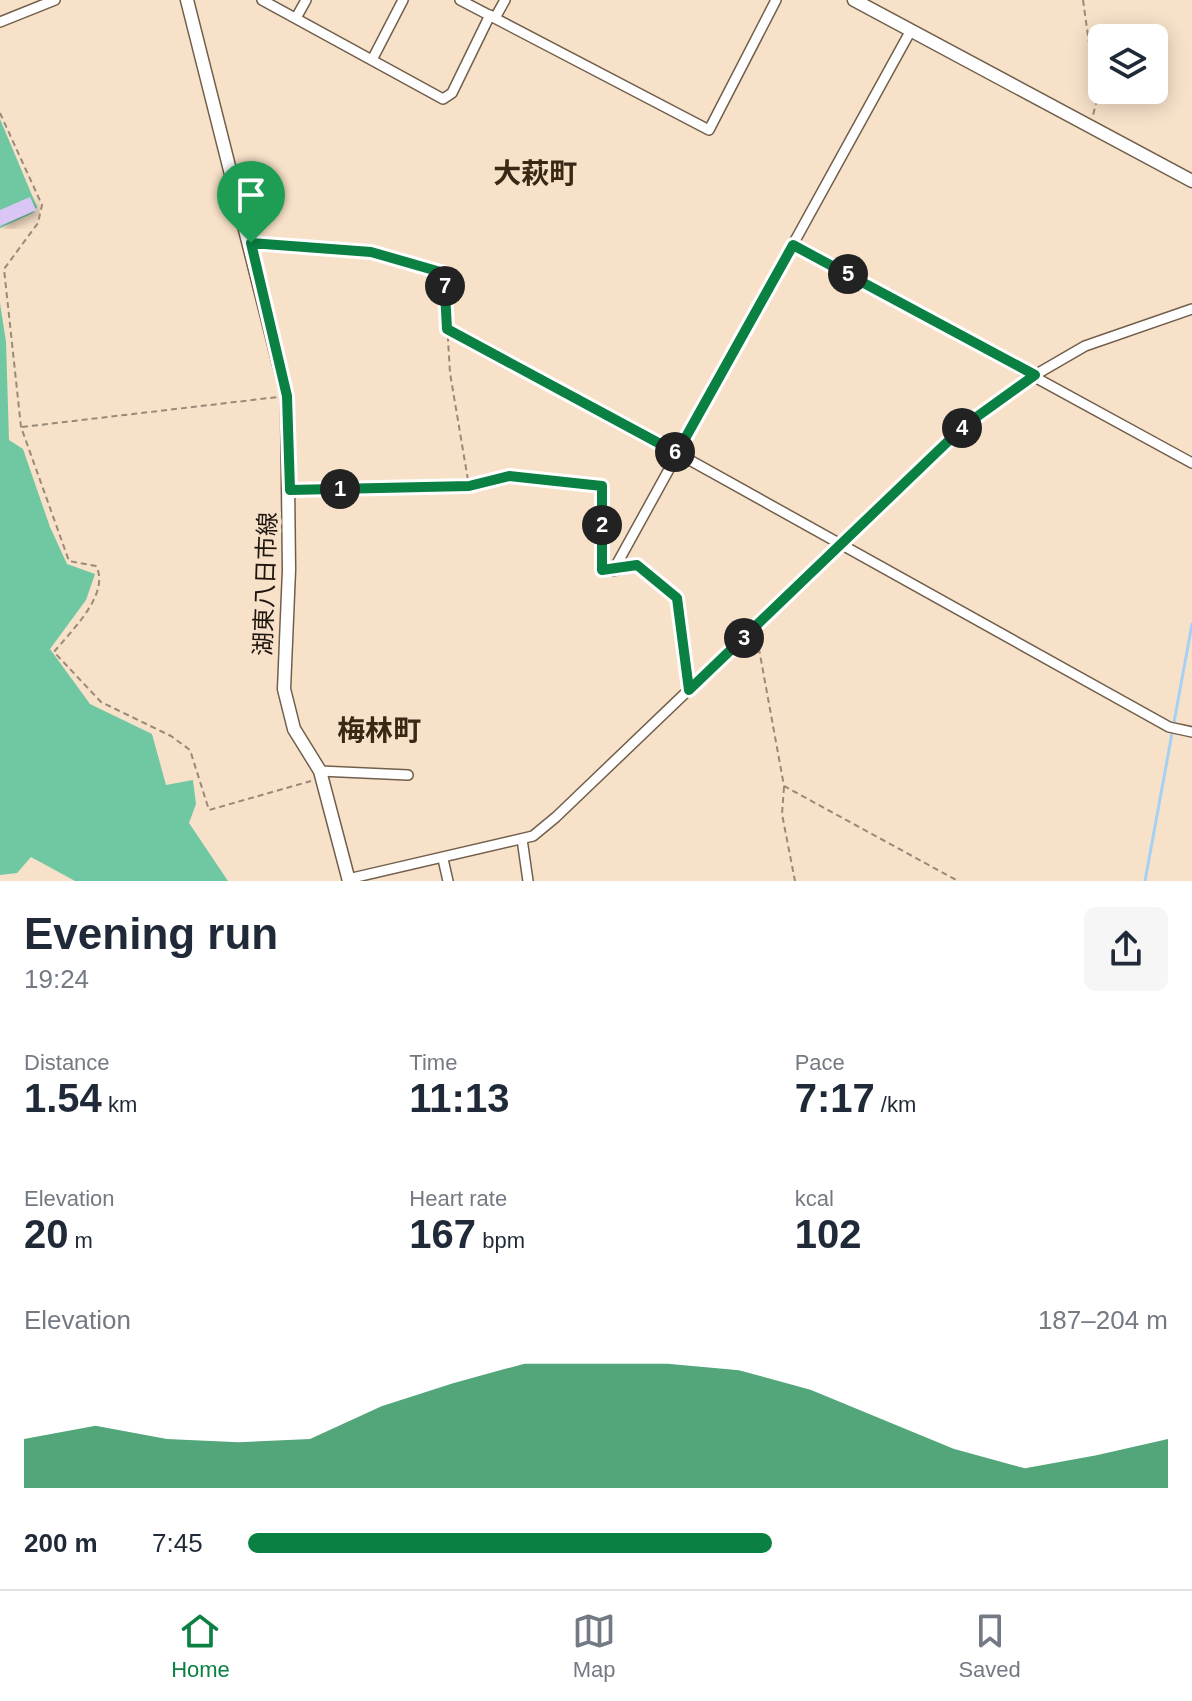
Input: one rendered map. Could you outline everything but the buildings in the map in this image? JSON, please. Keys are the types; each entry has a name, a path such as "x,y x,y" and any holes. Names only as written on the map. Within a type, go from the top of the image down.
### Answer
{"main road":[{"name":"湖東八日市線","path":"187,0 251,243 287,396 290,490 284,689 294,729 321,774 348,880"},
{"path":"854,0 1091,124 1192,181"}],"street":[{"path":"0,22 55,0"},
{"path":"262,0 443,99 452,93 493,16 505,0"},
{"path":"296,18 306,0"},
{"path":"372,60 403,0"},
{"path":"460,0 709,130 776,0"},
{"path":"613,571 910,32"},
{"path":"793,245 1192,463"},
{"path":"348,880 533,836 964,426 1035,375 1085,346 1192,309"},
{"path":"677,453 1169,727 1192,732"},
{"path":"613,571 637,565 677,598 689,690"},
{"path":"321,774 408,775"},
{"path":"522,839 528,881"},
{"path":"443,859 448,881"},
{"path":"398,868 403,881"}],"path":[{"path":"1083,0 1097,100 1091,124"},
{"path":"0,113 42,205 38,223 4,269 21,427 69,561 96,566 100,572 93,602 54,652 101,702 171,736 190,750 209,810 321,774"},
{"path":"251,243 371,252 444,273 450,373 469,486"},
{"path":"447,329 677,453"},
{"path":"21,427 287,396"},
{"path":"290,490 469,486 509,476 602,486 602,570 613,571"},
{"path":"750,632 759,641 784,786 782,814 795,881"},
{"path":"784,786 958,881"}],"green space":[{"path":"0,119 37,207 33,213 0,228"},
{"path":"0,303 6,342 9,440 23,449 50,527 67,564 95,574 86,600 50,649 90,704 152,734 166,785 193,780 196,804 189,823 228,881 75,881 31,857 17,873 0,875"}],"waterway":[{"path":"1145,881 1192,624"}],"district":[{"name":"大萩町","path":"535,173"},
{"name":"梅林町","path":"379,730"}],"route":[{"path":"251,243 371,252 444,273 447,329 677,453 793,245 1035,375 964,426 689,690 677,598 637,565 613,571 602,570 602,486 509,476 469,486 290,490 287,396 251,243"}]}
